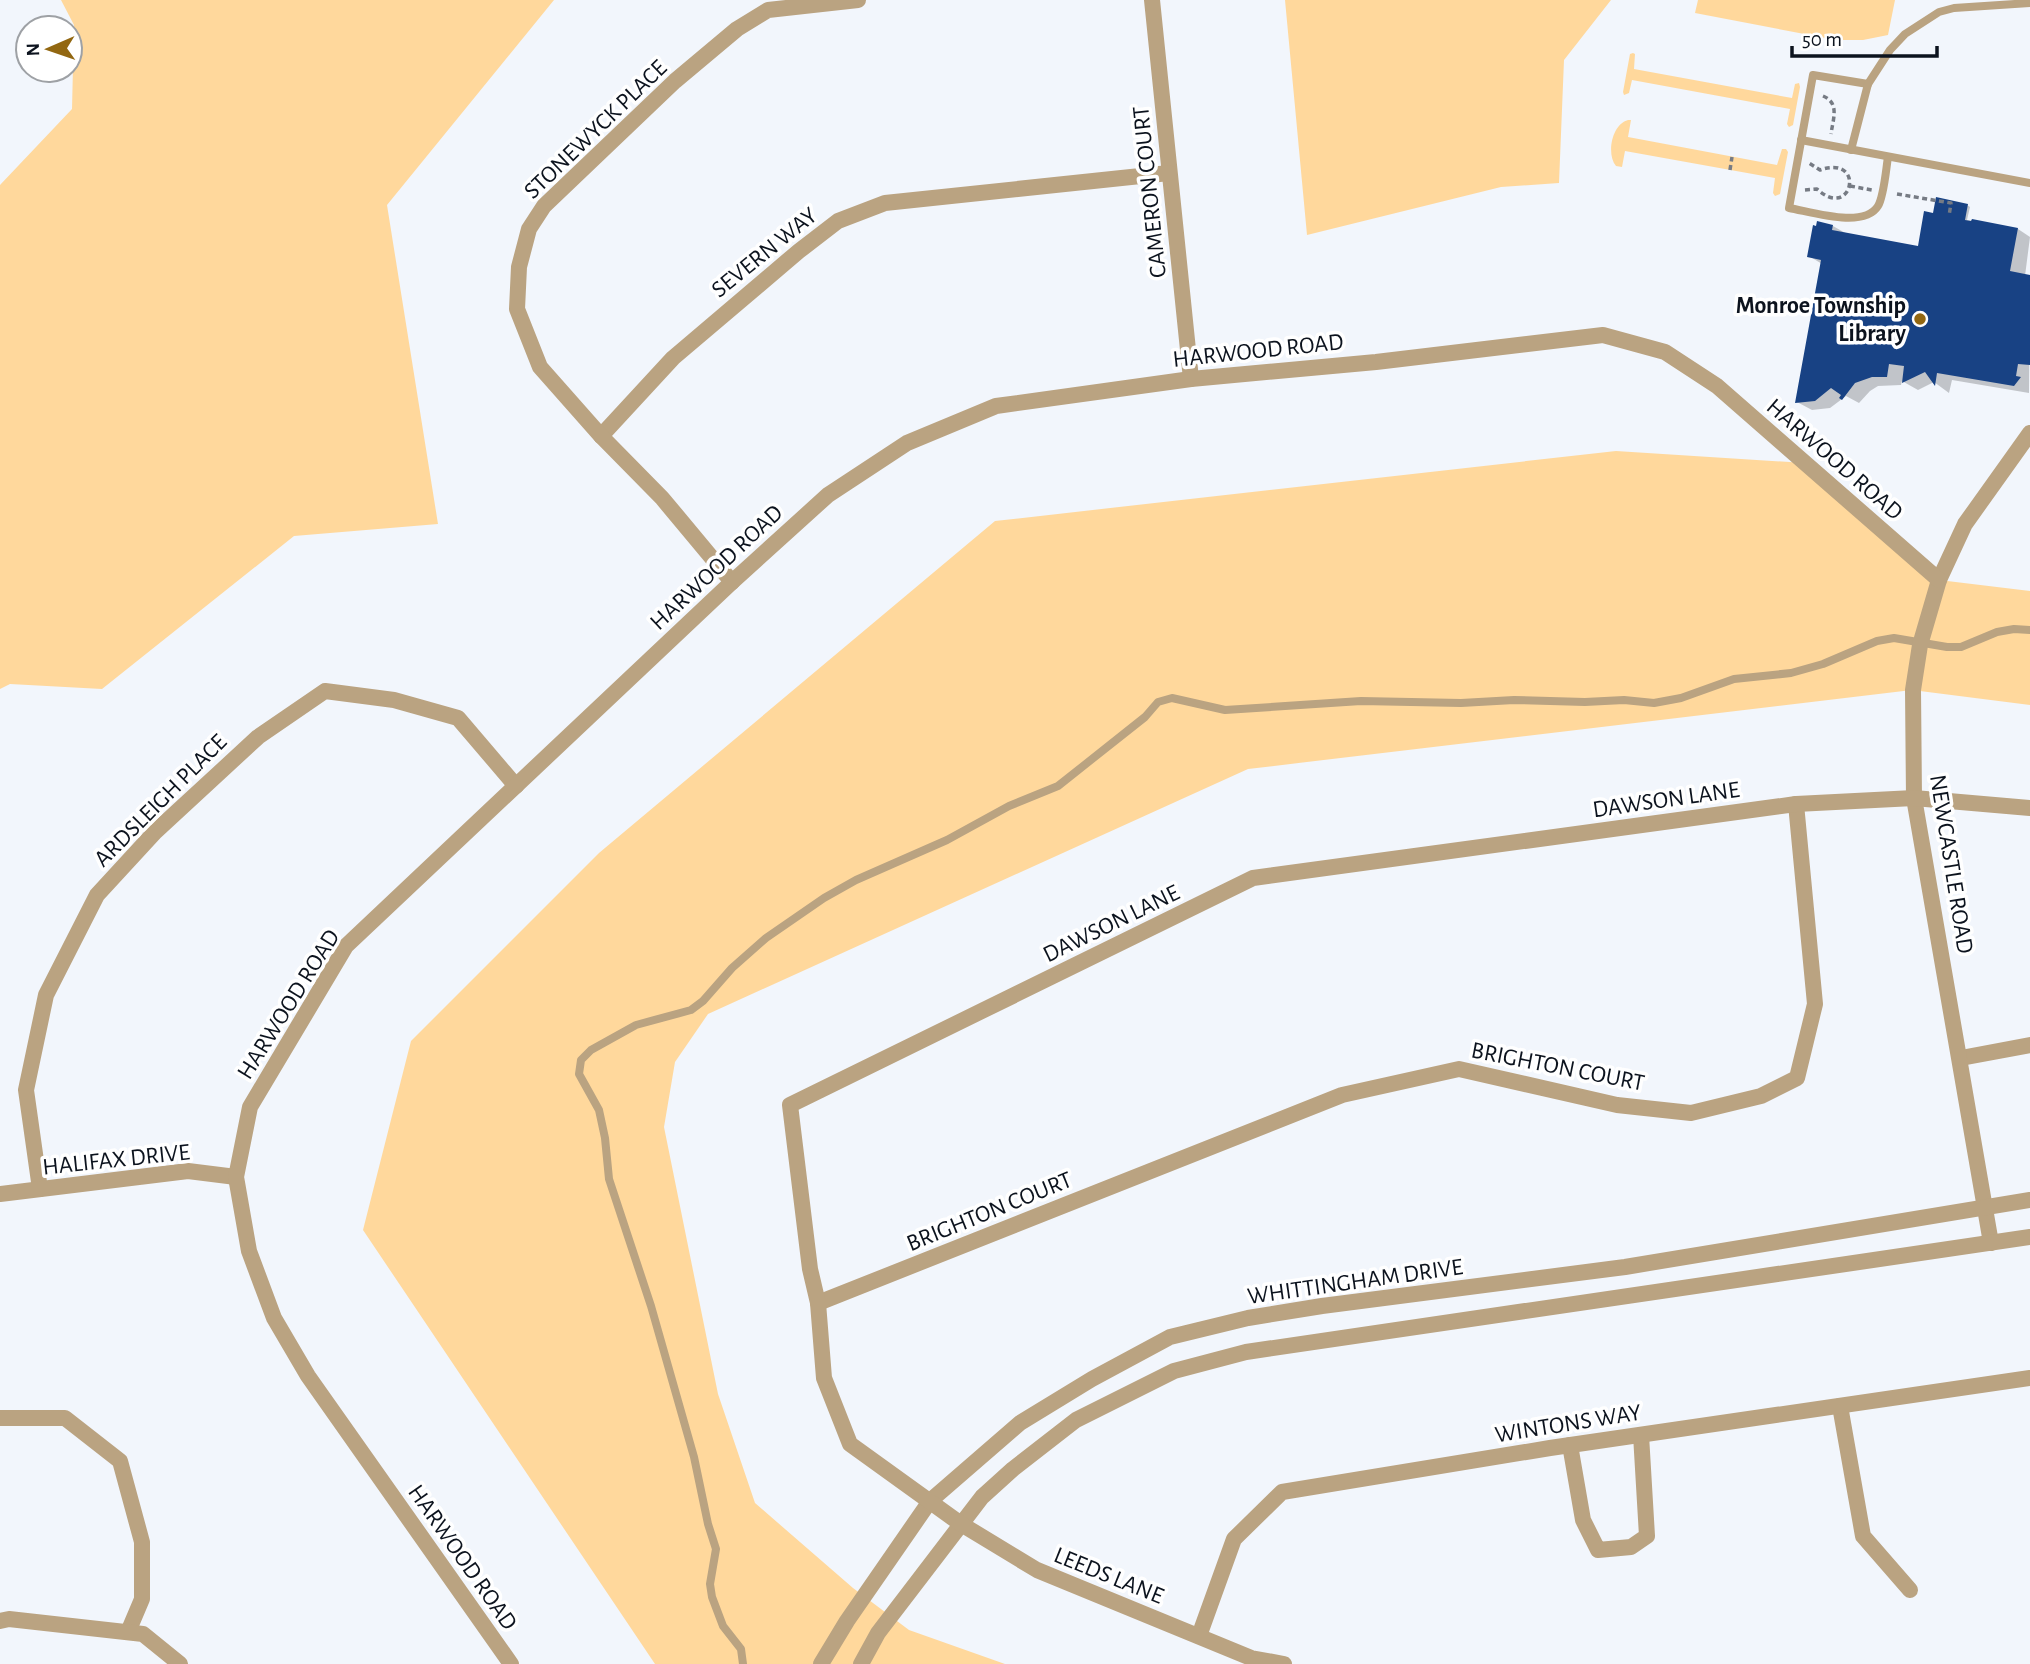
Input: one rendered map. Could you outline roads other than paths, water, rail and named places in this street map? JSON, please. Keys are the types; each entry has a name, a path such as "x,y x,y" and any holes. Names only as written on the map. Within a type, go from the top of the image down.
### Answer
{"street":[{"name":"STONEWYCK PLACE","path":"732,582 662,498 601,436 540,367 517,309 519,267 529,229 544,206 675,81 737,29 768,10 858,0"},
{"name":"CAMERON COURT","path":"1153,0 1191,379"},
{"name":"SEVERN WAY","path":"601,436 673,358 838,221 885,204 1169,173"},
{"name":"HARWOOD ROAD","path":"511,1664 308,1376 274,1318 249,1251 236,1177 250,1107 346,946 828,495 906,443 996,406 1191,379 1376,362 1603,335 1665,352 1717,386 1939,580"},
{"name":"NEWCASTLE ROAD","path":"1991,1243 1914,799 1913,690 1920,642 1939,580 1965,524 2030,433"},
{"name":"ARDSLEIGH PLACE","path":"40,1189 26,1090 46,995 97,895 155,832 258,737 325,691 394,700 458,718 516,786"},
{"name":"DAWSON LANE","path":"930,1501 850,1444 824,1378 818,1303 810,1269 790,1105 1253,878 1796,804 1914,799 2030,808"},
{"name":"BRIGHTON COURT","path":"818,1303 1342,1095 1459,1069 1617,1104 1691,1113 1760,1096 1797,1078 1815,1004 1796,804"},
{"path":"1961,1058 2030,1045"},
{"name":"HALIFAX DRIVE","path":"0,1194 188,1171 236,1177"},
{"name":"WHITTINGHAM DRIVE","path":"821,1664 847,1621 930,1501 1020,1423 1092,1379 1170,1337 1248,1318 1322,1306 1625,1266 2030,1200"},
{"path":"861,1664 878,1633 982,1497 1076,1420 1174,1371 1246,1352 2030,1237"},
{"name":"WINTONS WAY","path":"1199,1636 1234,1539 1282,1492 1570,1445 2030,1378"},
{"path":"1840,1406 1863,1536 1910,1590"},
{"path":"0,1418 65,1418 120,1461 142,1542 142,1599 128,1632"},
{"path":"1570,1445 1583,1520 1598,1550 1631,1547 1647,1536 1641,1435"},
{"name":"LEEDS LANE","path":"930,1501 961,1524 1037,1570 1251,1658 1284,1664"},
{"path":"0,1620 143,1634 180,1664"}],"lane":[{"path":"1851,150 1868,84 1890,50 1905,34 1939,12 1954,8 2030,3"},
{"path":"1868,84 1813,75 1789,208 1860,218 1869,215 1880,203 1888,157"},
{"path":"1801,140 2030,183"},
{"path":"743,1664 741,1649 723,1626 712,1597 710,1584 716,1549 694,1457 652,1306 609,1179 599,1110 579,1074 581,1060 592,1050 636,1025 691,1010 766,937 824,898 856,880 947,840 1009,806 1058,786 1145,717 1158,702 1172,698 1225,710 1361,701 1461,704 1514,700 1625,700 1654,703 1681,698 1734,679 1791,673 1823,664 1877,641 1894,638 1961,647 1997,632 2030,630"}],"place":[{"name":"Monroe Township Library","path":"1920,319"}]}
